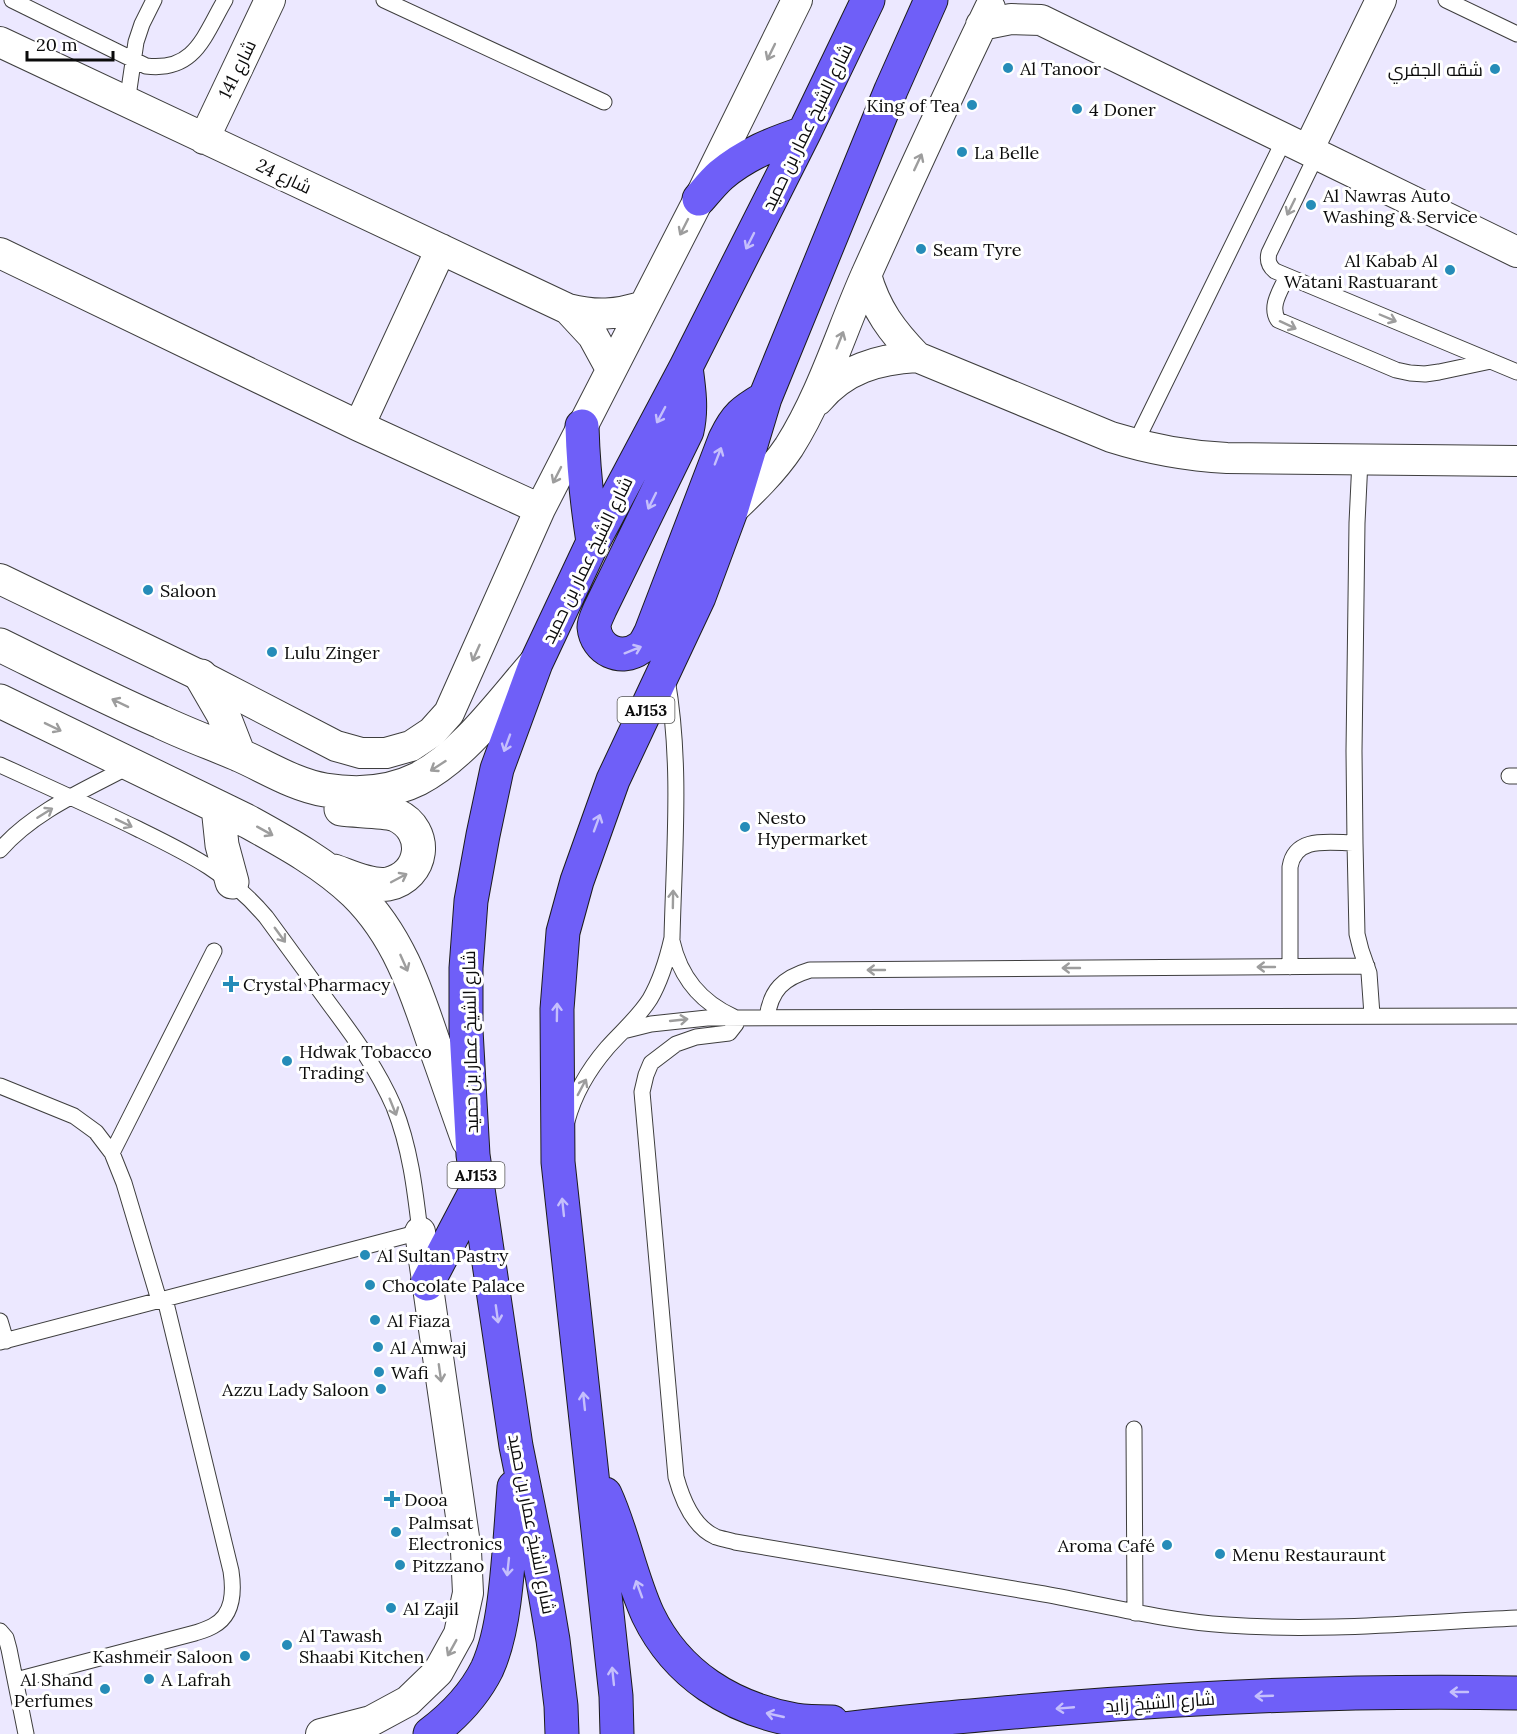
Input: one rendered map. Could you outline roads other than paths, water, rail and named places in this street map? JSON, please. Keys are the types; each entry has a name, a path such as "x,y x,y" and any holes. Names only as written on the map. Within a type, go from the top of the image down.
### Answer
{"main road":[{"name":"شارع الشيخ عمار بن حميد","path":"565,1724 542,1575 516,1446 473,1155 466,1030 466,968 471,901 497,770 536,663 593,542 686,367 868,0"},
{"name":"AJ153","path":"617,1734 616,1696 558,1162 557,1009 563,932 577,881 613,780 699,597 731,511 765,398 891,90 931,0"},
{"path":"699,199 720,176 746,157 774,142 804,133"},
{"path":"686,367 690,407 687,431 594,624 597,641 610,652 627,654 642,647 651,632 732,424 744,410 765,398"},
{"path":"582,426 583,465 593,542"},
{"path":"428,1284 478,1187"},
{"path":"430,1734 448,1721 470,1697 487,1669 499,1639 509,1569 516,1446"},
{"path":"590,1459 613,1510 637,1587 649,1616 669,1650 697,1678 728,1698 761,1712 797,1720 875,1725"},
{"name":"شارع الشيخ زايد","path":"805,1734 875,1725 1242,1696 1517,1693"}],"street":[{"name":"شارع 141","path":"204,139 270,0"},
{"path":"0,579 201,676 336,746 361,753 386,753 411,746 432,732 449,713 540,509 699,199 797,0"},
{"path":"1303,147 1381,0"},
{"path":"731,511 771,471 788,448 808,413 866,275 987,12 1011,19 1034,10 1303,147 1517,252"},
{"name":"شارع 24","path":"0,42 568,309 598,314 622,312 644,306"},
{"path":"358,426 441,249"},
{"path":"0,253 358,426 540,509"},
{"path":"866,275 885,320 917,357 1111,437 1134,444 1206,457 1517,461"},
{"name":"شارع 24","path":"568,309 593,336 611,369"},
{"path":"808,413 836,382 854,371 873,363 895,358 917,357"},
{"path":"0,645 161,723 292,780 322,790 355,793 386,790 417,780 444,764 467,742 536,663"},
{"path":"201,676 223,714 239,755"},
{"path":"0,701 218,807 284,842 355,893 381,923 402,958 473,1155"},
{"path":"161,723 254,781 290,797 318,805 395,814 409,824 417,837 419,854 413,869 401,880 385,885 323,868"},
{"path":"218,807 222,845 232,882"},
{"path":"321,1734 371,1721 408,1701 438,1672 459,1634 468,1593 466,1551 420,1232"}],"lane":[{"path":"12,0 146,66 162,68 176,65 189,57 225,0"},
{"path":"127,103 136,42 154,0"},
{"path":"384,0 604,102"},
{"path":"1446,0 1517,34"},
{"path":"1303,147 1268,258 1271,268 1517,372"},
{"path":"1134,444 1303,147"},
{"path":"1287,276 1274,305 1278,320 1333,344 1396,370 1410,373 1439,372 1491,361"},
{"path":"1360,460 1354,751 1355,843 1358,934 1360,950 1371,981 1372,1015"},
{"path":"666,670 673,719 676,768 672,938 675,955 692,987 719,1010 736,1018"},
{"path":"0,765 184,853 210,867 250,898 355,1038 376,1071 394,1107 407,1145 415,1184 420,1232 3,1341 0,1321"},
{"path":"0,850 29,823 132,765"},
{"path":"1290,967 1291,859 1295,852 1309,843 1355,843"},
{"path":"558,1162 567,1122 579,1091 591,1069 606,1049 644,1007 660,979 672,938"},
{"path":"112,1154 214,951"},
{"path":"767,1017 769,1004 775,991 784,981 810,970 1367,966"},
{"path":"623,1031 679,1020 767,1017 1517,1016"},
{"path":"736,1018 736,1024 729,1033 696,1037 676,1044 657,1058 651,1063 642,1092 676,1477 689,1511 715,1536 735,1542 1193,1622 1314,1627 1517,1618"},
{"path":"0,1086 74,1116 96,1132 112,1154 124,1183 162,1299 231,1571 234,1591 229,1611 214,1626 16,1680"},
{"path":"1134,1430 1135,1613"},
{"path":"0,1631 6,1638 26,1734"}],"place":[{"name":"Al Tanoor","path":"1008,68"},
{"name":"شقه الجفري","path":"1495,69"},
{"name":"King of Tea","path":"972,105"},
{"name":"4 Doner","path":"1077,109"},
{"name":"La Belle","path":"962,152"},
{"name":"Al Nawras Auto Washing & Service","path":"1311,205"},
{"name":"Seam Tyre","path":"921,249"},
{"name":"Al Kabab Al Watani Rastuarant","path":"1450,270"},
{"name":"Saloon","path":"148,590"},
{"name":"Lulu Zinger","path":"272,652"},
{"name":"Nesto Hypermarket","path":"745,827"},
{"name":"Crystal Pharmacy","path":"231,984"},
{"name":"Hdwak Tobacco Trading","path":"287,1061"},
{"name":"Al Sultan Pastry","path":"365,1255"},
{"name":"Chocolate Palace","path":"370,1285"},
{"name":"Al Fiaza","path":"375,1320"},
{"name":"Al Amwaj","path":"378,1347"},
{"name":"Wafi","path":"379,1372"},
{"name":"Azzu Lady Saloon","path":"381,1389"},
{"name":"Dooa","path":"392,1499"},
{"name":"Palmsat Electronics","path":"396,1532"},
{"name":"Aroma Café","path":"1167,1545"},
{"name":"Menu Restauraunt","path":"1220,1554"},
{"name":"Pitzzano","path":"400,1565"},
{"name":"Al Zajil","path":"391,1608"},
{"name":"Al Tawash Shaabi Kitchen","path":"287,1645"},
{"name":"Kashmeir Saloon","path":"245,1656"},
{"name":"A Lafrah","path":"149,1679"},
{"name":"Al Shand Perfumes","path":"105,1689"}]}
